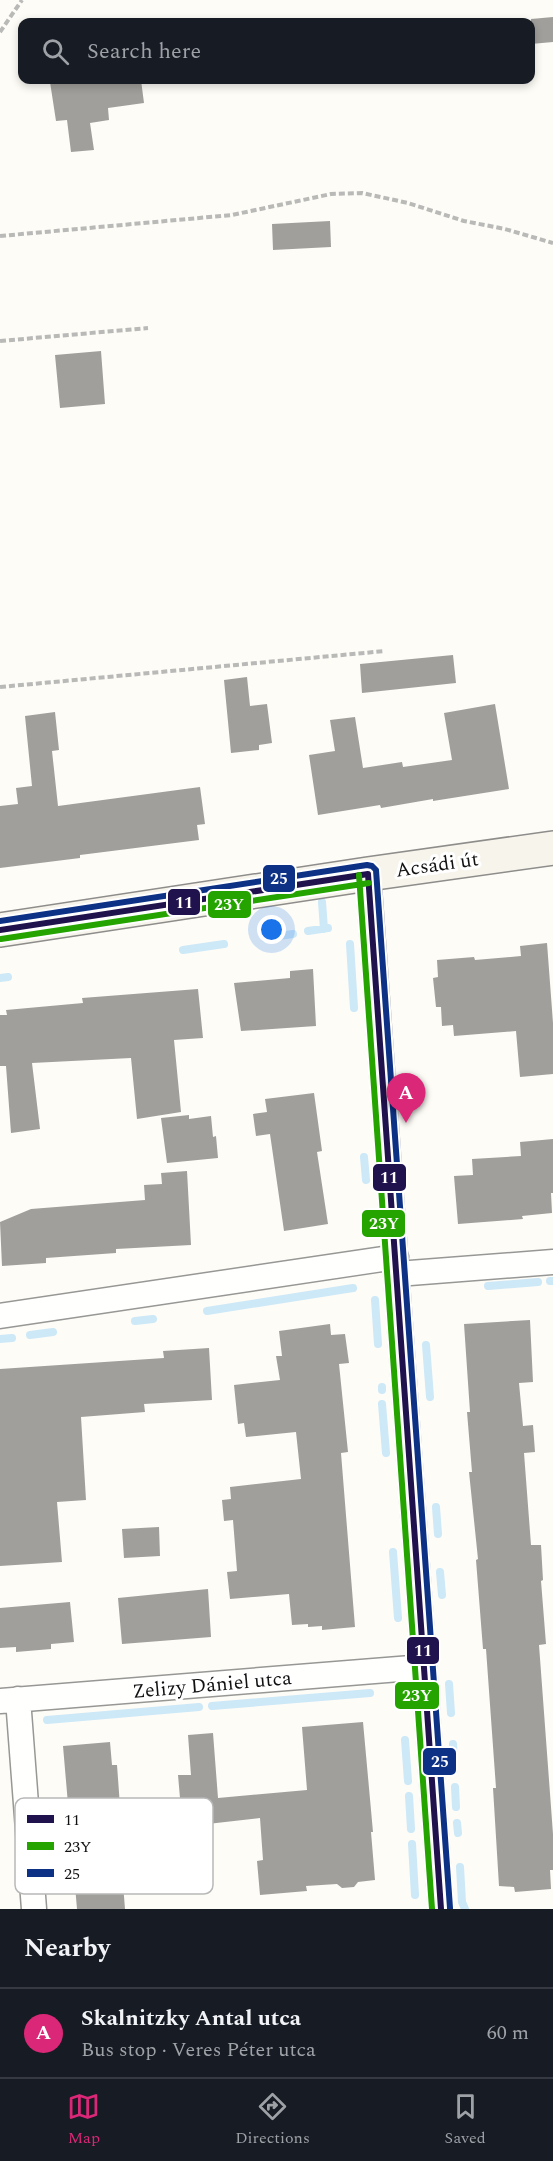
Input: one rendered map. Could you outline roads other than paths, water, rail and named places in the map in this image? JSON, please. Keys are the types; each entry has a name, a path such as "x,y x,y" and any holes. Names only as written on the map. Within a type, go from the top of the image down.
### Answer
{"main road":[{"name":"Acsádi út","path":"0,930 553,848"}],"street":[{"path":"369,874 441,1909"},
{"path":"0,1316 396,1265 553,1262"},
{"name":"Zelizy Dániel utca","path":"9,1700 424,1667"},
{"path":"9,1700 21,1798"},
{"path":"32,1894 34,1909"}],"waterway":[{"path":"322,902 324,929"},
{"path":"308,931 328,928"},
{"path":"265,938 293,934"},
{"path":"183,950 224,944"},
{"path":"350,944 354,1008"},
{"path":"0,978 8,977"},
{"path":"364,1157 366,1180"},
{"path":"488,1286 538,1282"},
{"path":"207,1311 353,1288"},
{"path":"375,1300 378,1344"},
{"path":"135,1321 153,1319"},
{"path":"30,1335 53,1332"},
{"path":"0,1339 12,1338"},
{"path":"426,1345 430,1397"},
{"path":"382,1404 386,1453"},
{"path":"436,1507 438,1534"},
{"path":"393,1552 398,1618"},
{"path":"440,1572 442,1595"},
{"path":"449,1684 451,1713"},
{"path":"212,1706 370,1693"},
{"path":"47,1720 199,1707"},
{"path":"405,1740 408,1781"},
{"path":"453,1744 454,1770"},
{"path":"455,1787 456,1807"},
{"path":"409,1796 411,1829"},
{"path":"457,1823 458,1833"},
{"path":"412,1844 415,1895"},
{"path":"460,1867 462,1902 465,1909"}],"place":[{"name":"Skalnitzky Antal utca","path":"406,1123"}]}
